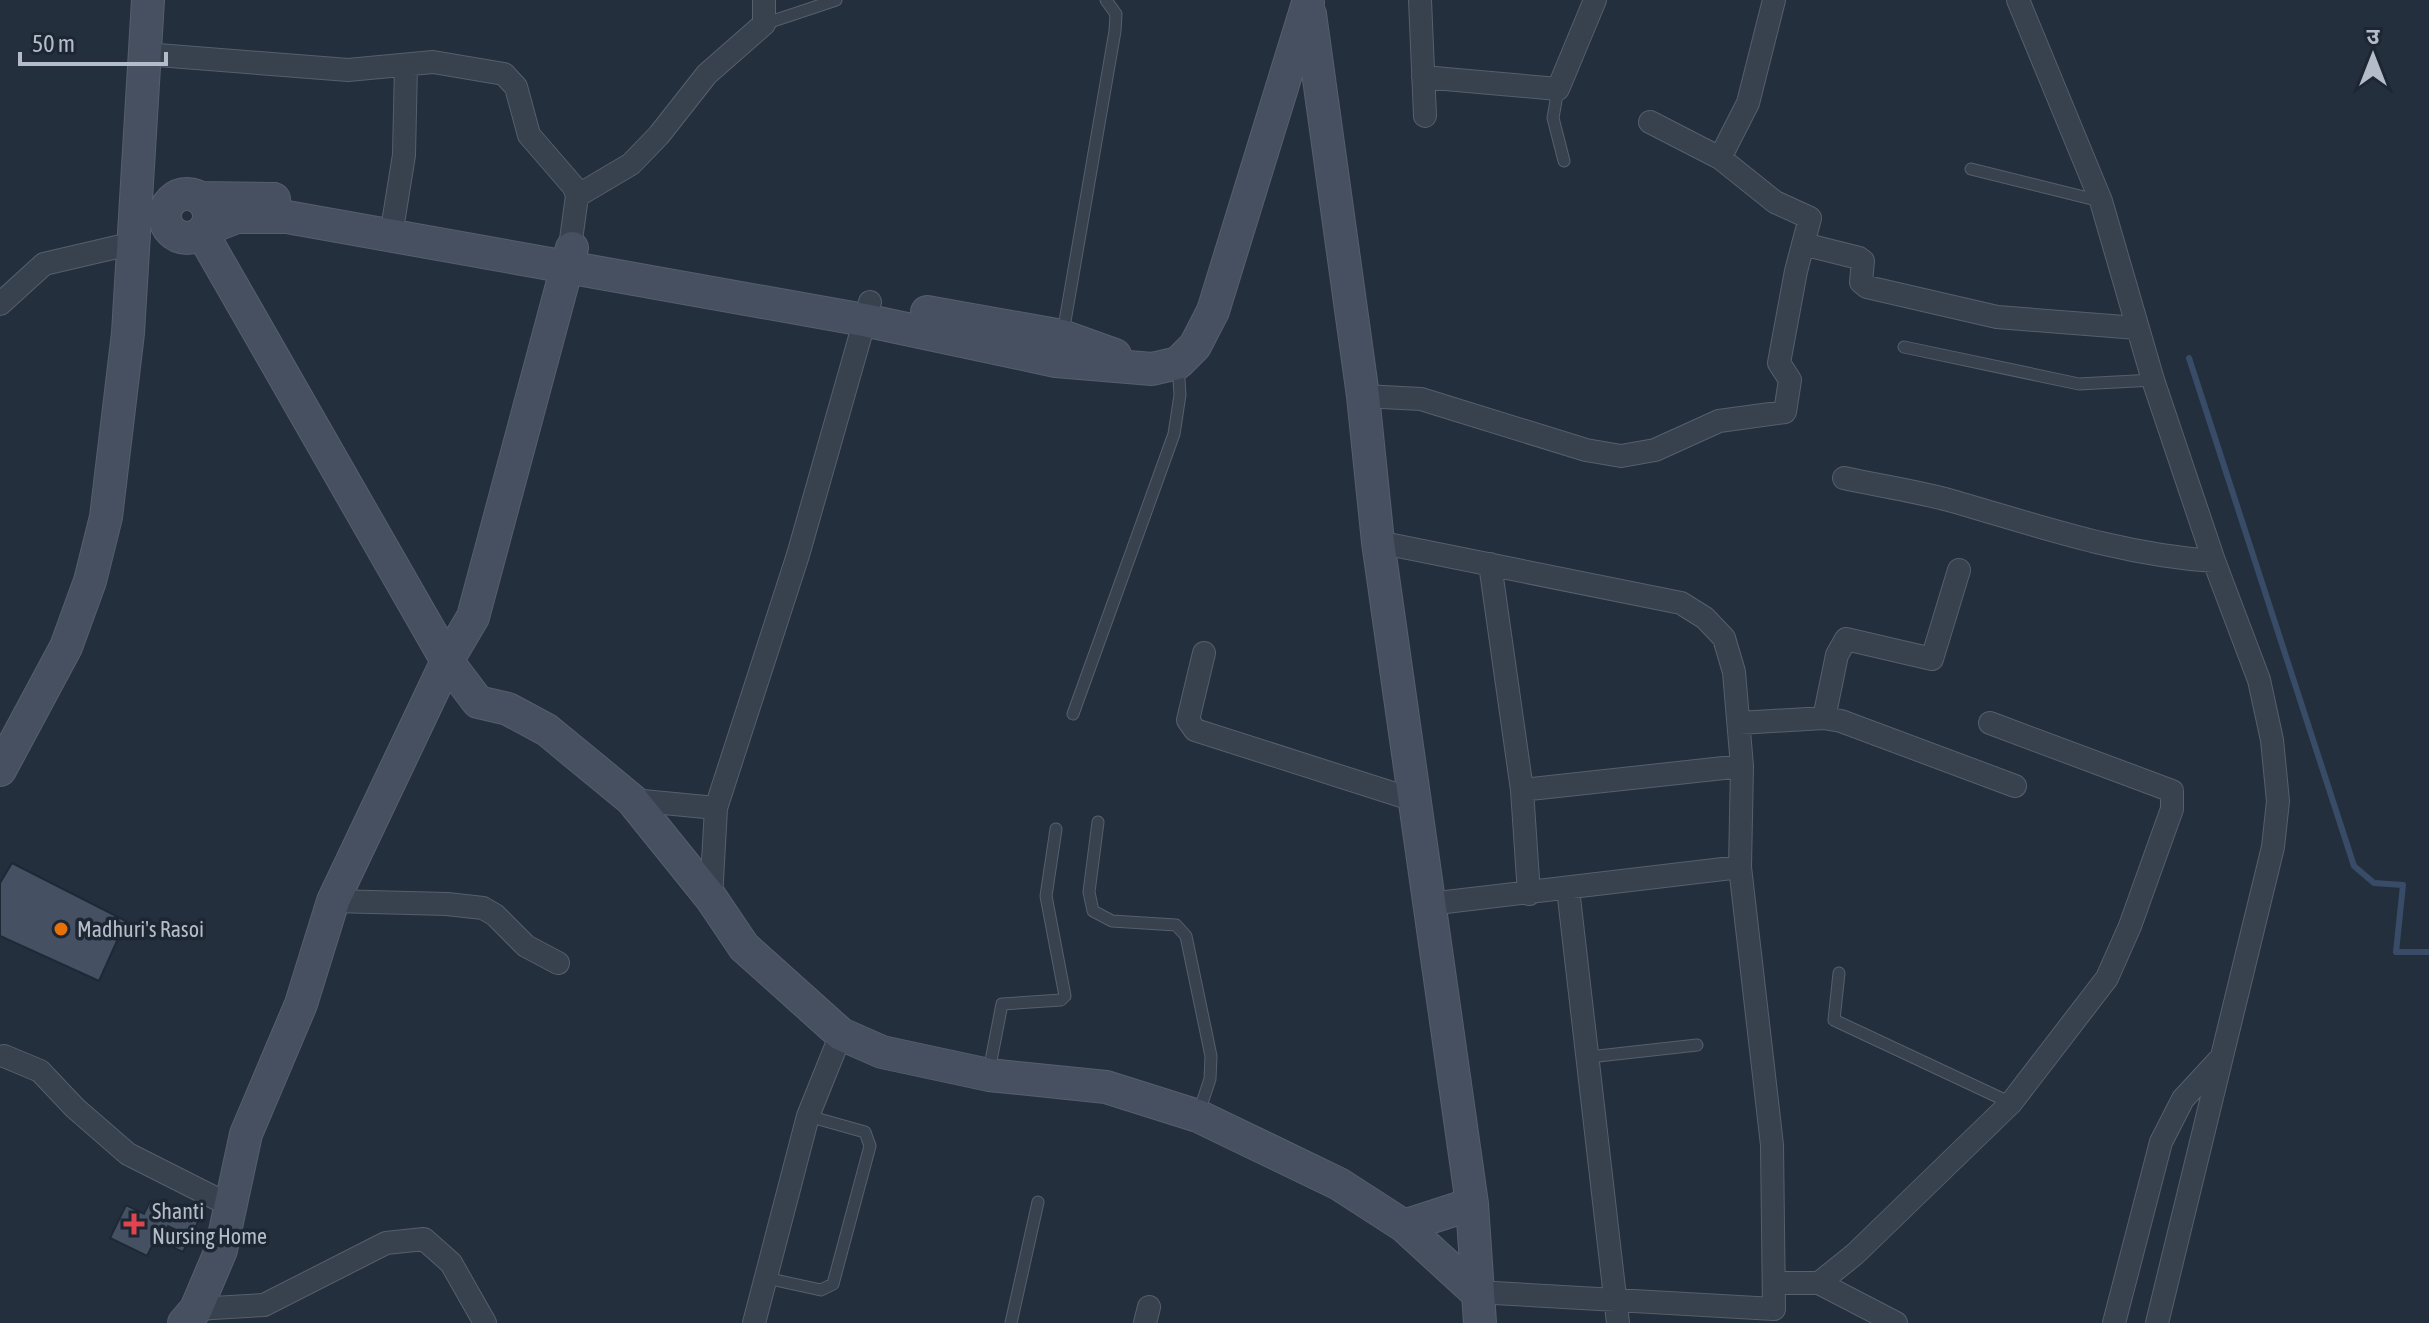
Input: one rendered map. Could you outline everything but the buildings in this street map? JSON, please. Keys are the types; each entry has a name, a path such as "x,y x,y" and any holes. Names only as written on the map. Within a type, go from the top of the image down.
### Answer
{"street":[{"path":"0,770 66,647 90,581 106,517 119,431 148,0"},
{"path":"577,196 637,158 707,74 764,24 764,0"},
{"path":"1420,0 1425,116"},
{"path":"1423,77 1558,89 1595,0"},
{"path":"1720,158 1753,91 1774,0"},
{"path":"2018,0 2101,201 2153,380 2214,561 2259,680 2272,740 2278,801 2273,847 2157,1323"},
{"path":"0,304 44,264 134,243 235,196 295,201 394,217 569,254 1165,366 1195,346 1213,311 1308,1"},
{"path":"1308,1 1363,396 1378,542 1472,1204 1478,1307"},
{"path":"145,54 348,70 433,62 509,77 516,87 524,127 565,172 577,196 569,254 473,617 447,661 333,901 301,1004 246,1134 221,1250 190,1316 240,1315 274,1301 386,1243 424,1239 451,1263 485,1323"},
{"path":"394,217 404,155 406,65"},
{"path":"1363,396 1421,399 1586,450 1621,456 1655,450 1719,421 1780,414 1789,408 1790,380 1779,363 1803,244 1811,223 1808,215 1765,196 1720,158 1650,122"},
{"path":"139,134 447,661 478,702"},
{"path":"189,216 287,217 569,254"},
{"path":"1803,244 1859,258 1863,261 1861,282 1867,287 1997,317 2137,328"},
{"path":"711,898 716,808 798,555 867,311"},
{"path":"1844,478 1932,496 2104,546 2153,556 2214,561"},
{"path":"1378,542 1681,603 1705,618 1724,638 1734,672 1742,766 1740,867 1772,1145 1773,1316 1617,1299 1478,1307"},
{"path":"1490,564 1522,790 1529,894"},
{"path":"1824,718 1837,655 1846,639 1932,659 1959,570"},
{"path":"1204,653 1188,720 1195,730 1414,800"},
{"path":"421,714 478,702 508,709 547,730 632,800 711,898 744,947 841,1034 882,1052 989,1075 1106,1087 1198,1116 1339,1184 1404,1226 1478,1307"},
{"path":"1739,723 1824,718 1850,724 2015,786"},
{"path":"1819,1283 1855,1254 2011,1103 2095,998 2112,969 2130,926 2173,798 2166,787 1990,723"},
{"path":"1522,790 1742,766"},
{"path":"632,800 716,808"},
{"path":"1429,904 1740,867"},
{"path":"1568,889 1618,1323"},
{"path":"333,901 483,908 495,915 526,946 558,963"},
{"path":"754,1323 808,1116 841,1034"},
{"path":"4,1056 40,1071 75,1108 128,1154 231,1206"},
{"path":"2114,1323 2161,1142 2183,1099 2221,1057"},
{"path":"1404,1226 1472,1204"},
{"path":"1774,1283 1819,1283 1896,1323"}],"lane":[{"path":"764,24 836,0"},
{"path":"1059,348 1115,31 1116,14 1106,0"},
{"path":"1558,89 1553,118 1564,161"},
{"path":"1971,169 2101,201"},
{"path":"1904,347 2079,384 2153,380"},
{"path":"1073,714 1174,434 1180,395 1165,366"},
{"path":"1098,822 1089,892 1093,911 1112,921 1176,925 1186,936 1211,1056 1210,1079 1198,1116"},
{"path":"989,1075 1002,1004 1061,1000 1065,996 1046,896 1056,829"},
{"path":"1839,973 1834,1020 2011,1103"},
{"path":"1589,1057 1697,1045"},
{"path":"766,1278 821,1290 833,1284 870,1146 865,1132 808,1116"},
{"path":"1011,1323 1038,1202"}],"waterway":[{"path":"2189,358 2354,866 2374,883 2403,885 2396,952 2429,952"}],"place":[{"name":"Madhuri's Rasoi","path":"61,929"},
{"name":"Shanti Nursing Home","path":"134,1224"}]}
